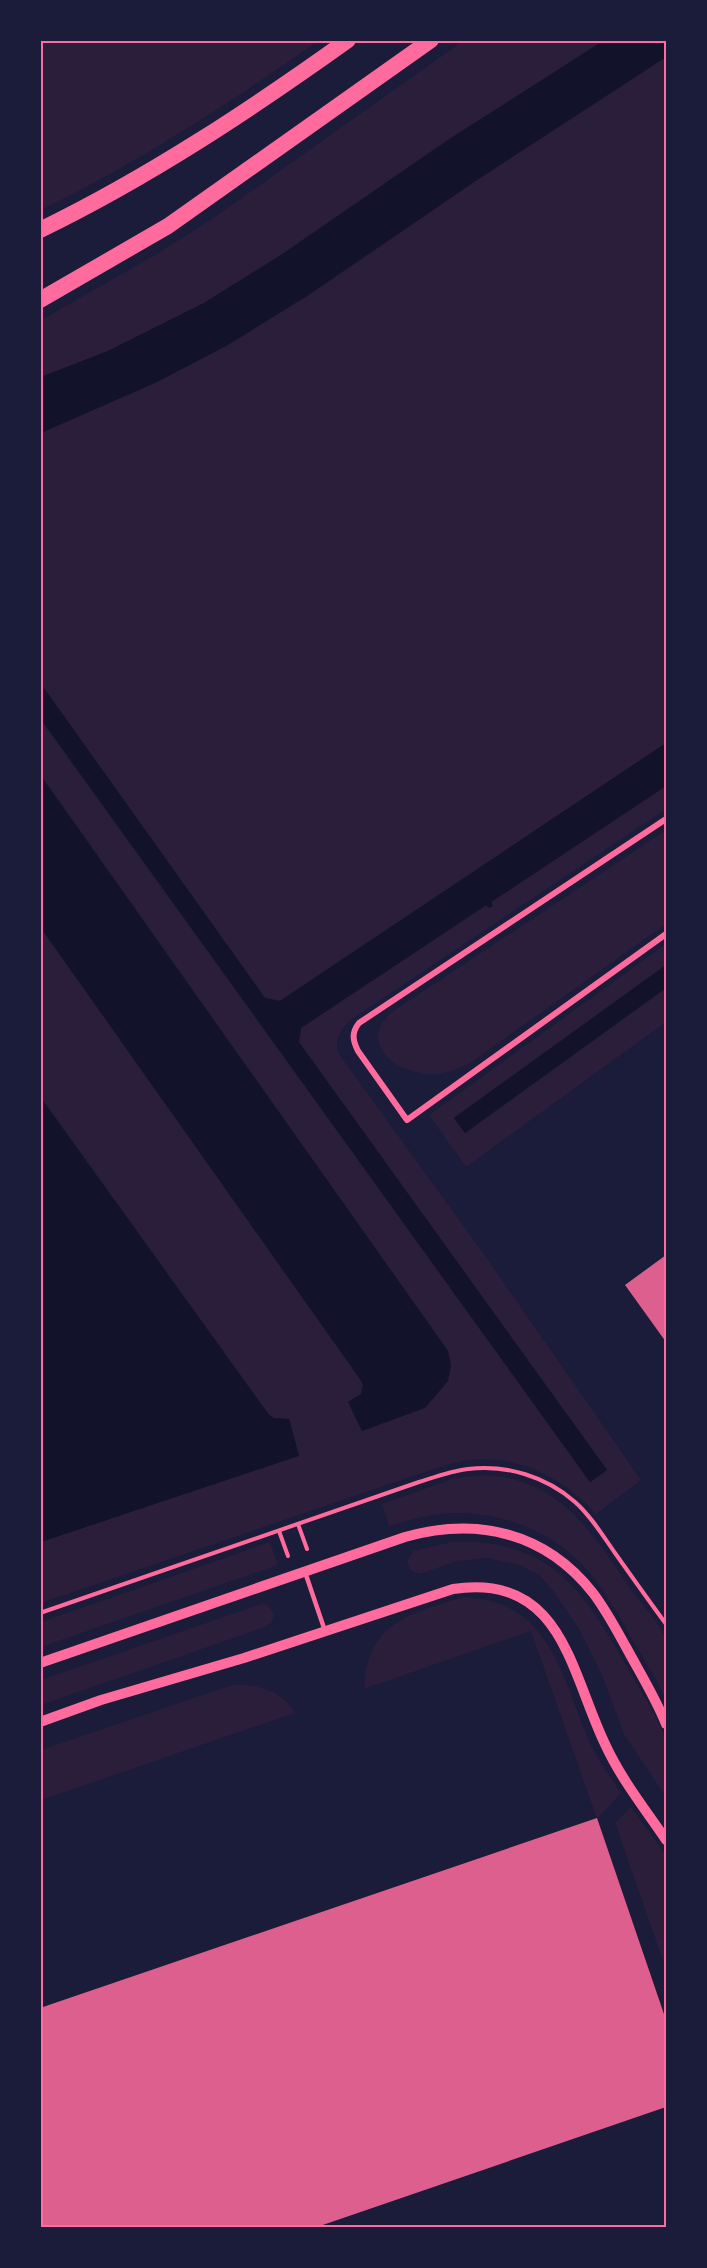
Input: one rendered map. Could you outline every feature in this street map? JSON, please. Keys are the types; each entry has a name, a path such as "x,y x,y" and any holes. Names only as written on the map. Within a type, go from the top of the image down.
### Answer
{"highway":[{"path":"40,230 107,195 208,136 348,40"},
{"path":"40,300 178,219 431,40"}],"street":[{"path":"666,819 359,1023 353,1033 354,1042 407,1120 666,934"},
{"path":"40,1663 405,1537 443,1529 487,1529 527,1542 562,1563 591,1591 640,1673 666,1724"},
{"path":"40,1722 100,1700 244,1658 416,1600 466,1587 494,1589 527,1602 552,1625 563,1641 612,1760 666,1840"}],"lane":[{"path":"305,1572 325,1631"}],"path":[{"path":"40,1614 448,1472 477,1468 518,1472 553,1486 576,1503 594,1524 666,1624"},
{"path":"298,1524 309,1554"},
{"path":"279,1531 290,1560"}],"shaded area":[{"path":"41,40 318,41 183,131 41,210"},
{"path":"463,41 603,41 448,140 281,255 204,303 108,351 41,377 41,320 155,255 212,219"},
{"path":"603,41 666,41 666,57 477,180 307,296 228,345 157,382 41,433 41,377 108,351 204,303 281,255 448,140"},
{"path":"666,57 666,743 280,1001 265,998 41,684 40,433 157,382 307,296 477,180"},
{"path":"41,684 265,998 280,1001 666,743 666,786 491,902 493,906 489,908 486,905 301,1028 299,1042 607,1470 590,1482 41,719"},
{"path":"40,719 590,1482 607,1470 298,1043 301,1028 487,905 493,906 491,902 666,786 666,809 353,1018 342,1029 337,1043 339,1054 486,1257 641,1480 596,1514 568,1489 536,1470 500,1460 463,1461 41,1603 41,1542 299,1455 289,1419 274,1418 269,1415 41,1097 41,928 360,1379 363,1385 361,1394 448,1351 41,775"},
{"path":"40,775 448,1351 451,1365 448,1381 425,1408 362,1431 348,1402 361,1394 363,1385 360,1379 41,928"},
{"path":"666,830 666,924 466,1065 444,1073 421,1073 407,1070 386,1056 380,1046 378,1035 382,1024 392,1012"},
{"path":"666,944 666,965 454,1118 465,1133 666,988 666,1022 466,1167 429,1115"},
{"path":"666,965 666,988 465,1133 454,1118"},
{"path":"40,1097 269,1415 274,1418 289,1419 299,1456 41,1542"},
{"path":"485,1475 513,1479 536,1488 557,1500 591,1533 665,1636 668,1661 666,1700 601,1587 584,1566 554,1541 519,1524 480,1514 443,1514 389,1526 382,1504 455,1478"},
{"path":"270,1542 278,1565 41,1647 41,1622"},
{"path":"452,1542 486,1543 515,1549 540,1560 561,1575 580,1594 612,1641 659,1723 668,1754 666,1797 624,1734 601,1673 579,1629 540,1576 520,1565 487,1558 457,1561 420,1574 410,1570 407,1561 413,1551"},
{"path":"464,1597 491,1601 514,1611 531,1624 557,1661 592,1746 621,1793 597,1819 531,1631 364,1689 369,1658 381,1636 413,1614"},
{"path":"261,1604 268,1605 274,1614 272,1622 265,1627 41,1705 41,1680"},
{"path":"232,1685 250,1685 268,1690 283,1699 295,1713 41,1800 41,1750"},
{"path":"631,1807 666,1856 666,1969 615,1823"}],"building":[{"path":"666,1255 666,1342 625,1285"},
{"path":"597,1818 666,2020 666,2107 314,2228 40,2228 40,2008"}]}
